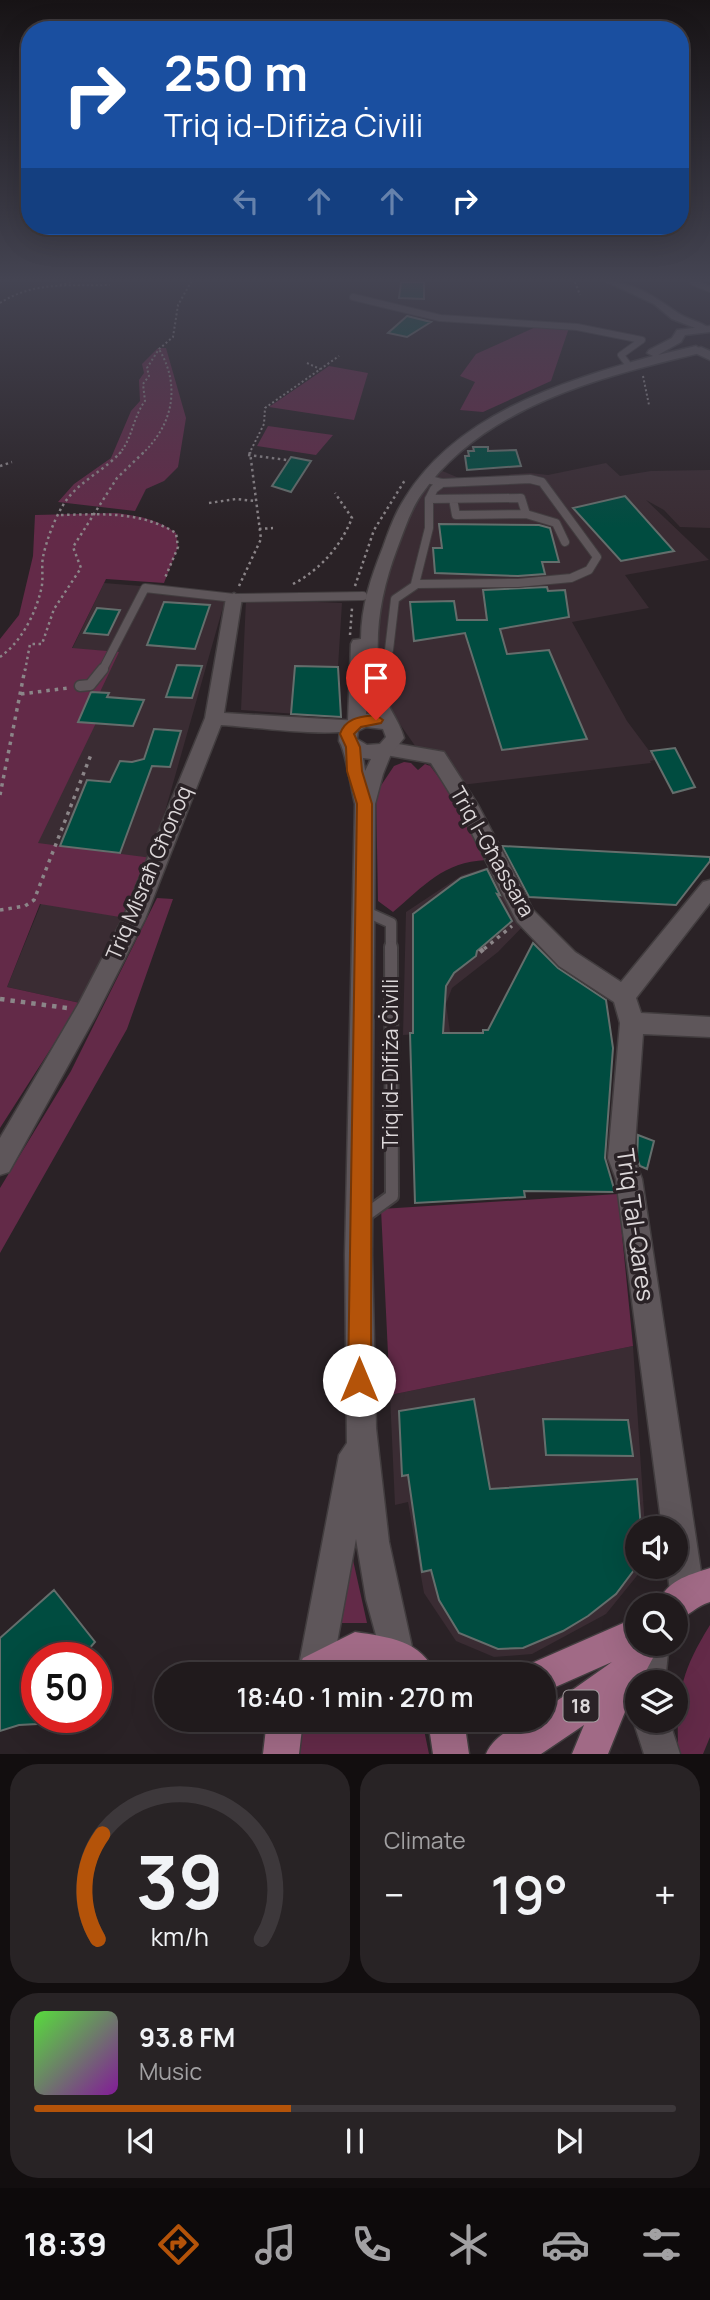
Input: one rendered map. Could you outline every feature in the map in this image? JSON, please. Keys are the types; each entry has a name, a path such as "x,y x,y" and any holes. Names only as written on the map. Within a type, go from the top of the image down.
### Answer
{"main road":[{"name":"Triq id-Difiża Ċivili","path":"407,1662 383,1608 371,1546 359,1433 365,804 373,774 388,740 375,699 368,596 416,491 443,461 483,429 538,397 633,364"},
{"name":"Triq id-Difiża Ċivili","path":"365,804 355,771 353,734 357,664 368,596 380,545 405,488 478,427 531,396 633,364"},
{"name":"Triq Misraħ Għonoq","path":"0,1163 134,919 214,718 234,597"},
{"path":"214,718 329,726 353,734 370,753 388,740 376,720 353,734"},
{"name":"Triq l-Għassara","path":"388,740 433,757 468,805 525,916 568,959 628,1010"},
{"path":"710,888 699,917 628,1010 710,1027"},
{"name":"Triq Tal-Qares","path":"628,1010 621,1158 629,1180 690,1594"},
{"name":"Triq id-Difiża Ċivili","path":"316,1662 359,1433"},
{"name":"18","path":"556,1670 625,1639"},
{"path":"332,1662 355,1649 398,1662"},
{"name":"18","path":"504,1754 625,1686"},
{"path":"590,1754 625,1696"},
{"path":"281,1754 284,1732"},
{"path":"448,1732 452,1754"},
{"path":"655,1733 662,1754"}],"lane":[{"path":"415,584 559,581 587,573 596,565 597,557 542,482 530,479 442,483 427,479"},
{"path":"389,650 395,600 415,584 429,528 429,499 434,489 442,483"},
{"path":"429,499 521,498 526,514"},
{"path":"453,499 456,515 526,514 556,523 565,542"},
{"path":"80,686 90,685 102,672 145,588 266,599 368,596 395,600"},
{"path":"369,635 389,633"}],"path":[{"path":"0,657 15,646 32,613 42,588 43,557 61,515 62,506 83,483 111,463 127,445 135,415 145,401 143,387 149,376 147,368 150,364"},
{"path":"0,795 30,644 43,644 54,609 81,568 73,547 118,477 156,439 174,395 167,364"},
{"path":"309,364 320,369"},
{"path":"234,597 261,539 248,455 264,424 265,408 328,364"},
{"path":"633,364 649,405"},
{"path":"248,455 287,460"},
{"path":"0,466 12,462"},
{"path":"266,599 302,580 326,559 348,530 352,518 343,501 335,493"},
{"path":"209,503 236,499 255,501"},
{"path":"61,515 142,516 162,523 176,533 178,547 160,590"},
{"path":"259,528 273,528"},
{"path":"21,694 80,686"},
{"path":"0,910 25,906 34,900 92,752"},
{"path":"480,952 525,916"},
{"path":"0,999 86,1010"}],"shaded area":[{"path":"142,364 171,364 186,418 178,467 164,481 146,489 135,511 58,502 74,484 111,458 131,411 140,401 139,380 144,373"},
{"path":"469,364 557,364 551,381 483,412 460,410 475,382 460,376"},
{"path":"329,366 368,373 354,420 269,407"},
{"path":"268,426 333,435 316,455 257,446"},
{"path":"606,463 620,476 651,471 710,470 710,528 680,527 664,510 646,500 709,560 625,575 649,608 572,622 627,721 656,760 650,761 651,763 444,787 378,693 379,587 417,499 440,470 459,478 530,473 548,475"},
{"path":"116,513 162,524 176,533 178,547 164,583 106,579 72,648 119,652 100,692 92,691 79,721 96,723 38,843 152,858 126,918 40,904 7,987 80,1003 0,1128 0,639 19,615 33,556 35,515"},
{"path":"104,583 227,593 149,868 80,1003 7,987 41,904 15,898 78,722 92,691 118,652 72,649"},
{"path":"246,599 342,603 338,667 341,717 241,710"},
{"path":"404,762 411,763 418,770 425,764 430,766 463,809 486,860 446,870 393,912 378,901 376,793 394,766"},
{"path":"492,866 527,922 498,952 452,988 446,1004 450,1032 403,1035 406,912 462,875"},
{"path":"157,898 173,899 127,1029 0,1253 0,1188 71,1071"},
{"path":"618,1194 633,1346 390,1395 381,1209"},
{"path":"633,1346 644,1516 625,1516 625,1579 634,1579 606,1614 532,1654 494,1657 456,1641 424,1593 408,1502 395,1505 390,1395"},
{"path":"353,1560 367,1623 337,1623"},
{"path":"710,1625 710,1737 703,1754 678,1754 678,1733 688,1733 687,1670"},
{"path":"299,1732 424,1732 429,1754 294,1754"}],"building":[{"path":"473,447 488,447 488,451 516,450 521,466 467,470 465,456 469,456 468,451 474,451"},
{"path":"291,457 311,461 291,492 272,486"},
{"path":"625,496 674,551 621,561 573,508"},
{"path":"439,524 539,525 550,528 559,562 542,562 545,574 518,576 435,573 433,548 442,548"},
{"path":"547,587 548,591 565,590 569,617 500,629 507,654 549,650 587,739 502,750 465,633 414,641 410,602 454,601 457,620 487,620 483,590"},
{"path":"164,602 210,605 195,649 147,645"},
{"path":"97,608 120,610 108,635 84,633"},
{"path":"177,665 202,666 192,698 166,697"},
{"path":"295,666 338,667 341,717 291,714"},
{"path":"91,692 109,693 107,697 144,700 133,726 78,722"},
{"path":"154,729 181,731 170,767 152,766 120,853 60,846 87,780 110,782 120,761 144,759"},
{"path":"675,748 695,787 673,793 651,751"},
{"path":"502,846 710,857 710,861 676,905 529,897"},
{"path":"487,869 512,921 454,973 446,986 443,1033 483,1033 483,1030 488,1030 533,943 558,968 606,1000 613,1048 605,1158 615,1192 524,1191 525,1197 415,1203 410,1033 413,1033 413,914 461,878"},
{"path":"638,1135 654,1141 647,1169 640,1166 637,1158"},
{"path":"474,1399 490,1489 637,1479 640,1516 625,1516 625,1579 627,1579 616,1594 563,1631 523,1648 498,1649 459,1633 439,1600 431,1570 422,1572 408,1475 402,1476 399,1411"},
{"path":"543,1419 628,1420 633,1456 546,1455"},
{"path":"54,1590 95,1642 21,1642 21,1725 0,1731 0,1638"}],"route":[{"path":"359,1380 365,804 355,771 353,747 347,734 358,722 376,720"}]}
